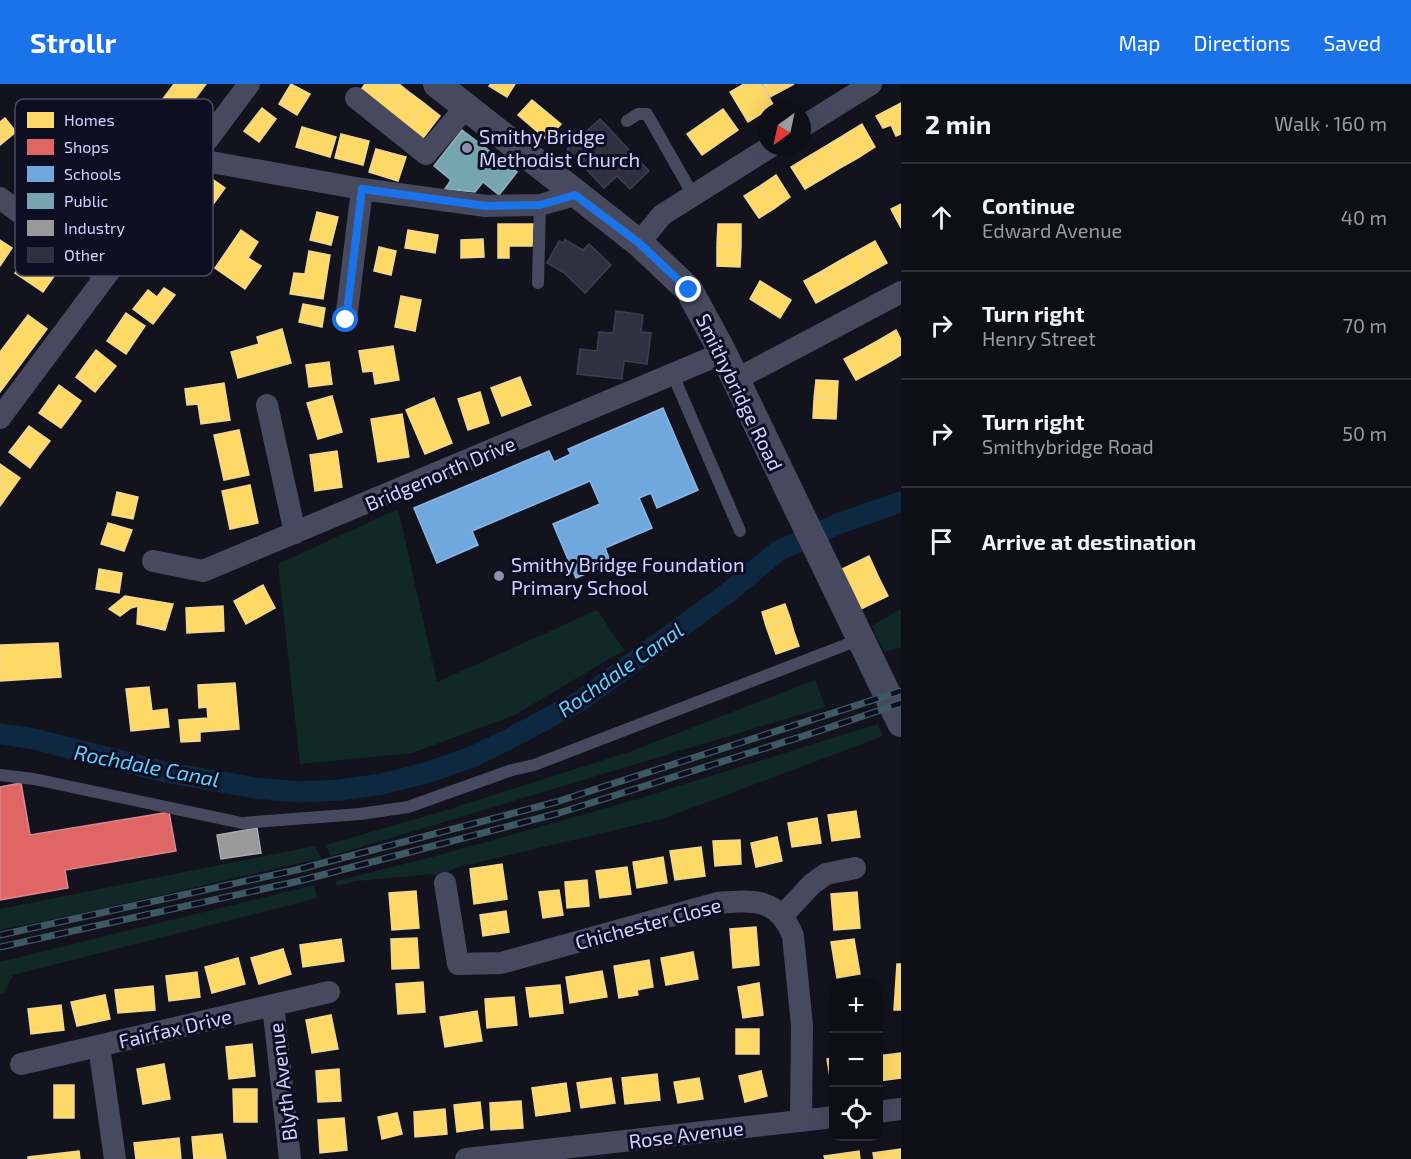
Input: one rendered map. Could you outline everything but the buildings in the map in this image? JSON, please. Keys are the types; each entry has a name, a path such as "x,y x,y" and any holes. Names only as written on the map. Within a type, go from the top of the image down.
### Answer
{"street":[{"path":"213,133 249,84"},
{"name":"Smithybridge Road","path":"437,84 575,195 639,243 689,290 723,353 901,723"},
{"path":"811,121 871,84"},
{"path":"356,98 426,154 465,107"},
{"path":"639,243 662,215 757,155"},
{"path":"213,162 362,189 486,206 540,205 575,195"},
{"path":"346,320 362,189"},
{"path":"0,198 15,209"},
{"path":"0,418 106,276"},
{"path":"735,380 901,292"},
{"name":"Bridgenorth Drive","path":"153,561 203,571 723,353"},
{"path":"267,405 295,533"},
{"path":"801,1121 802,1025 793,936 782,916 812,884 826,874 855,868"},
{"name":"Chichester Close","path":"445,883 458,974 717,903 752,900 769,907 782,916"},
{"name":"Fairfax Drive","path":"21,1064 329,992"},
{"name":"Blyth Avenue","path":"273,1005 290,1159"},
{"path":"99,1046 115,1159"},
{"path":"883,1111 901,1109"},
{"name":"Rose Avenue","path":"466,1159 829,1118"}],"lane":[{"path":"627,121 638,114 647,114 693,195"},
{"path":"538,283 540,205"},
{"path":"673,375 740,531"},
{"path":"0,775 34,779 242,823 360,814 408,807 512,770 534,765 861,639"}],"green space":[{"path":"398,509 437,682 597,610 624,650 515,715 412,753 300,764 278,564"},
{"path":"901,609 901,647 884,652 872,626"},
{"path":"815,680 825,707 331,856 326,845 437,813 632,751"},
{"path":"878,724 883,736 662,819 458,867 439,876 432,874 357,881 337,886 336,881 436,856 621,804"},
{"path":"315,846 321,858 0,930 0,909"},
{"path":"314,885 317,898 13,975 4,993 0,994 0,962"}],"waterway":[{"name":"Rochdale Canal","path":"0,734 34,739 165,772 256,788 298,792 340,790 382,784 426,773 472,757 580,701 729,592 778,551 840,523 901,502"}],"railway":[{"path":"0,935 296,870 556,802 901,691"},
{"path":"0,947 299,881 559,813 901,703"}],"place":[{"name":"Smithy Bridge Methodist Church","path":"467,148"},
{"name":"Smithy Bridge Foundation Primary School","path":"499,576"}],"route":[{"path":"346,320 362,189 486,206 540,205 575,195 639,243 689,290"}]}
